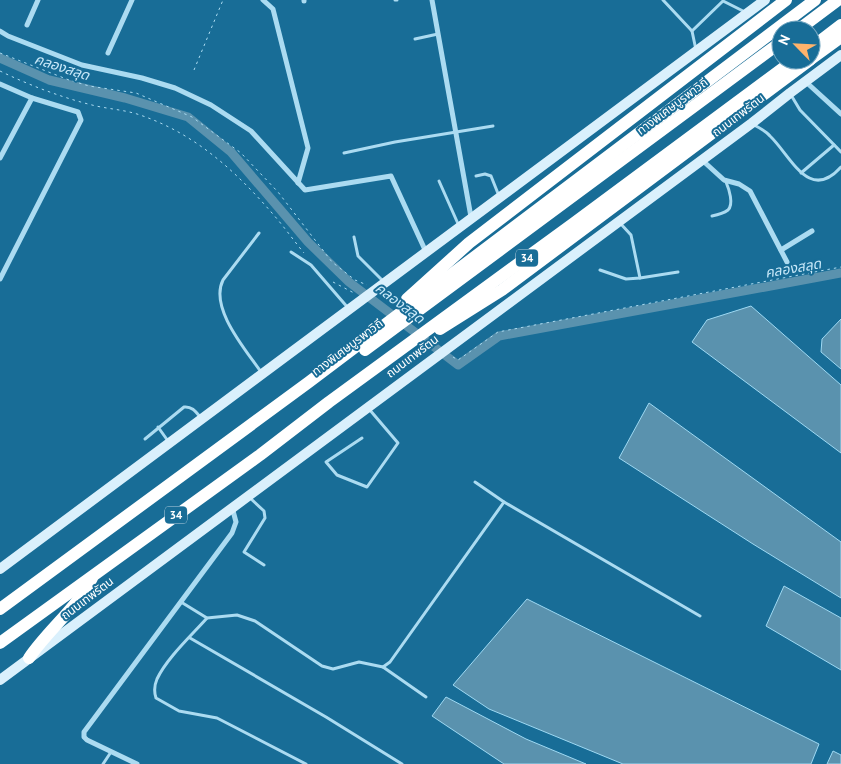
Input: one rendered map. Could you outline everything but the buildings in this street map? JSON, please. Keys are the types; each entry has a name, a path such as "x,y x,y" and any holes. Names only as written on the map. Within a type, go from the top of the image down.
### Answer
{"highway":[{"path":"313,388 469,243 786,0"},
{"path":"798,0 798,17 800,20"},
{"name":"34","path":"0,609 308,382 815,0"},
{"path":"811,20 838,0"},
{"path":"821,31 841,16"},
{"path":"821,40 841,25"},
{"path":"821,37 841,36"},
{"path":"821,51 841,36"},
{"name":"ทางพิเศษบูรพาวิถี","path":"0,618 771,49"},
{"path":"0,635 771,67"},
{"name":"ถนนเทพรัตน","path":"0,643 260,455 329,402 781,70"},
{"path":"321,400 468,313 502,290 797,70"},
{"path":"29,658 85,592 93,576"}],"main road":[{"path":"0,569 375,290 381,280 426,252 765,0"},
{"name":"ถนนเทพรัตน","path":"0,680 841,55"}],"street":[{"path":"27,25 38,0"},
{"path":"108,53 132,0"},
{"path":"263,0 273,9 308,148 298,183"},
{"path":"432,0 471,217"},
{"path":"0,31 8,36 82,65 142,78 174,88 211,105 251,131 305,190 391,176 426,252"},
{"path":"805,81 841,114"},
{"path":"0,84 32,98 78,112 82,120 0,279"},
{"path":"0,158 32,98"},
{"path":"701,160 726,182 739,184 750,192 787,262"},
{"path":"781,250 812,231"},
{"path":"136,764 87,740 84,737 84,732 232,533 236,522 232,507"}],"lane":[{"path":"663,0 692,31 697,50"},
{"path":"692,31 722,1 747,13"},
{"path":"414,39 438,34"},
{"path":"790,93 800,110 841,152"},
{"path":"752,123 771,137 800,173 808,179 819,181 829,178 841,167"},
{"path":"344,153 493,126"},
{"path":"800,173 834,144"},
{"path":"476,176 485,174 491,176 499,196"},
{"path":"440,182 459,227"},
{"path":"712,216 727,211 729,207 730,201 726,182"},
{"path":"618,221 631,235 640,278"},
{"path":"259,233 223,280 219,288 219,295 230,328 263,374"},
{"path":"354,237 358,256 381,280"},
{"path":"291,252 311,265 356,304"},
{"path":"600,270 626,279 678,272"},
{"path":"145,439 184,407 189,406 202,420"},
{"path":"362,438 326,462 337,474 367,487 398,443 367,407"},
{"path":"158,427 170,443"},
{"path":"475,482 504,502 700,616"},
{"path":"248,495 264,512 264,518 244,552 264,565"},
{"path":"383,667 390,662 504,502"},
{"path":"181,602 207,618 237,615 255,620 322,666 333,669 359,662 383,667 426,698"},
{"path":"207,618 170,660 157,680 154,691 156,698 179,711 217,718 306,764"},
{"path":"190,638 326,717 402,764"},
{"path":"103,764 111,751"}],"path":[{"path":"194,70 223,0"},
{"path":"0,53 69,80 141,95 192,117 228,142 265,176 339,269 366,285 381,280"},
{"path":"0,71 41,90 95,106 137,114 181,133 218,158 240,179 278,220 307,258"},
{"path":"450,345 451,355 458,360 498,332 841,267"},
{"path":"329,279 351,290 355,295 356,304"}],"water":[{"path":"751,306 841,385 841,453 692,342 707,320"},
{"path":"841,319 841,369 821,352 822,339"},
{"path":"649,403 841,542 841,598 619,458"},
{"path":"784,586 841,618 841,670 766,626"},
{"path":"527,599 819,744 811,764 623,764 489,709 453,685"},
{"path":"446,697 526,739 586,764 504,764 432,716"},
{"path":"833,751 841,755 841,764 827,764"}],"waterway":[{"name":"คลองสลุด","path":"0,58 49,80 125,98 188,117 231,152 308,242 349,282 458,365 499,336 841,273"}]}
